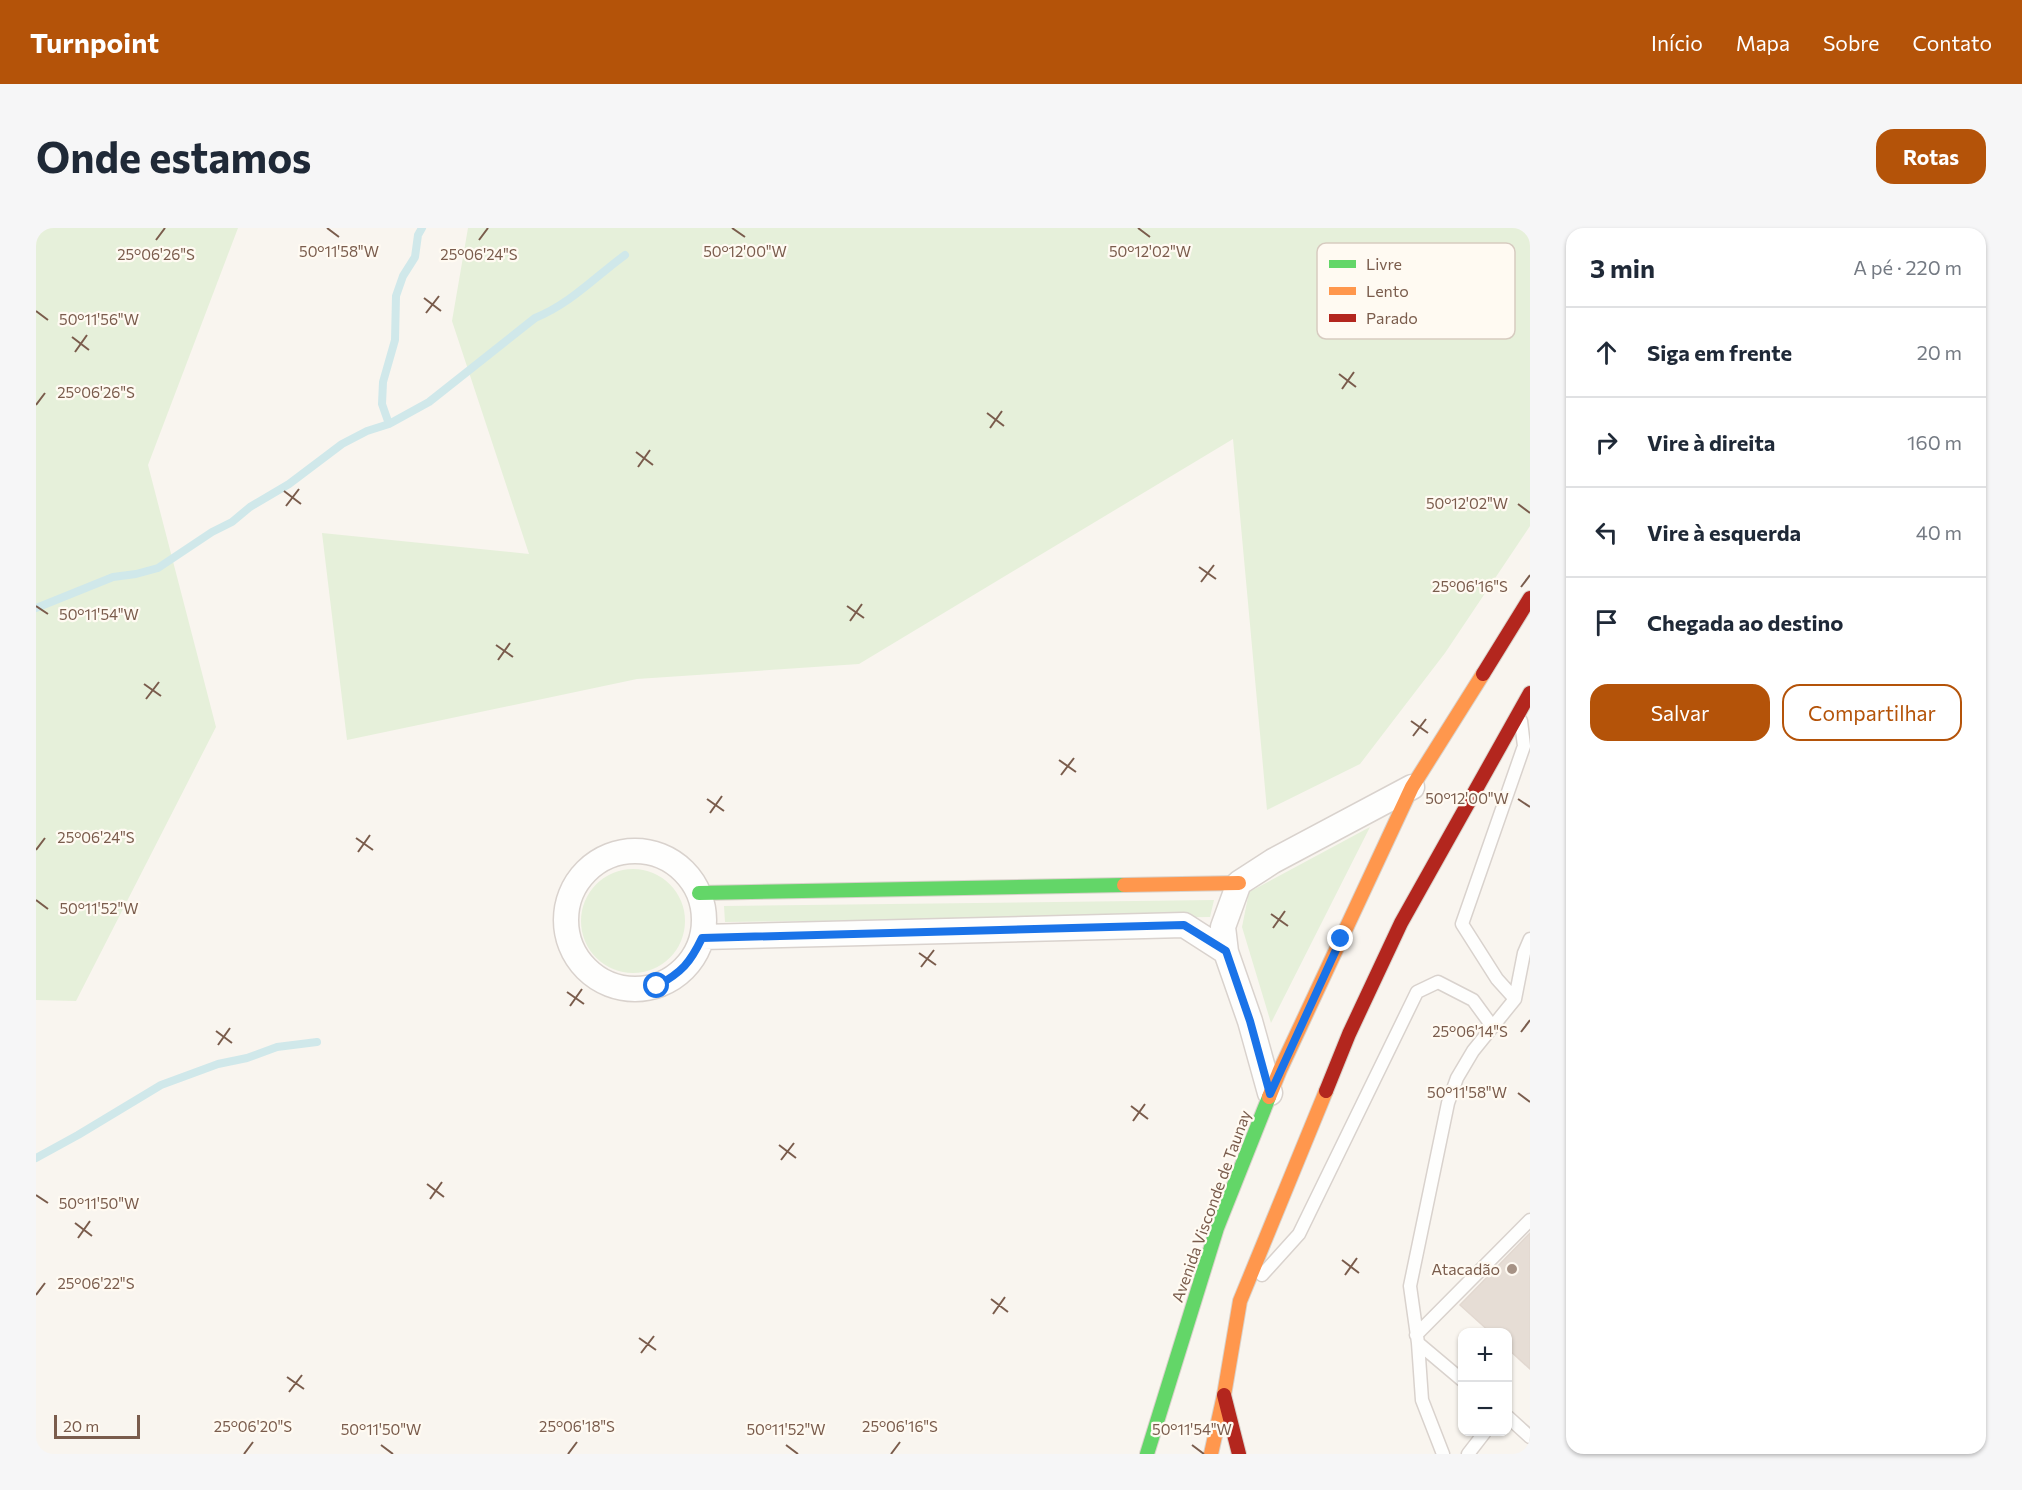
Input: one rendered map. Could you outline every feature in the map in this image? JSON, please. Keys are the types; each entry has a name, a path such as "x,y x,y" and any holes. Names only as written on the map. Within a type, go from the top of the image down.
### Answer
{"main road":[{"name":"Avenida Visconde de Taunay","path":"1147,1454 1162,1398 1217,1228 1270,1094 1412,787 1530,598"},
{"path":"1211,1454 1240,1301 1359,1014 1401,924 1530,693"},
{"path":"699,893 1239,883"},
{"path":"1224,1395 1239,1454"}],"street":[{"path":"1270,1094 1250,1021 1226,951 1223,927 1239,883 1273,861 1412,787"},
{"path":"625,852 647,852 669,859 687,874 699,893 704,915 702,938 693,958 677,975 657,986 634,990 612,985 592,975 577,958 567,937 566,914 572,892 585,873 603,859 625,852"},
{"path":"702,938 1184,925 1226,951"}],"lane":[{"path":"1515,999 1497,979 1462,924 1524,746 1520,708"},
{"path":"1443,1454 1422,1400 1410,1286 1448,1103 1457,1078 1473,1051 1515,999 1524,953 1530,939"},
{"path":"1240,1301 1299,1234 1417,992 1438,982 1473,1000 1492,1026"},
{"path":"1417,1339 1530,1220"},
{"path":"1417,1339 1458,1376"},
{"path":"1512,1421 1530,1437"},
{"path":"1468,1454 1481,1436"}],"green space":[{"path":"36,228 238,228 148,465 216,727 76,1001 36,1000"},
{"path":"468,228 1530,228 1530,526 1445,653 1360,764 1267,810 1233,439 859,664 637,679 347,740 322,533 529,554 452,321"},
{"path":"1370,827 1271,1023 1242,927 1249,892"},
{"path":"633,869 653,873 670,884 681,901 685,921 681,941 670,958 653,969 633,973 613,969 596,958 585,941 581,921 585,901 596,884 613,873"},
{"path":"1214,900 1210,917 725,922 724,906"}],"building":[{"name":"Atacadão","path":"1530,1233 1530,1369 1512,1353 1512,1328 1486,1328 1460,1305"}],"waterway":[{"path":"389,424 382,404 383,382 395,340 396,296 403,276 415,257 418,235 422,228"},
{"path":"36,608 113,577 158,568 289,484 342,444 367,431 389,424 429,402 535,318 571,298 625,255"},
{"path":"36,1158 161,1085 218,1064 247,1058 277,1047 317,1042"}],"traffic: fast":[{"path":"699,893 1124,885"},
{"path":"1147,1454 1217,1228 1269,1097"}],"traffic: slow":[{"path":"1269,1097 1412,787 1483,674"},
{"path":"1124,885 1239,883"},
{"path":"1211,1454 1240,1301 1326,1091"}],"traffic: jam":[{"path":"1483,674 1530,598"},
{"path":"1326,1091 1349,1034 1401,923 1530,693"},
{"path":"1224,1395 1239,1454"}],"place":[{"name":"Atacadão","path":"1512,1269"}],"route":[{"path":"657,986 677,975 693,958 702,938 1184,925 1226,951 1250,1021 1270,1094 1341,939"}]}
